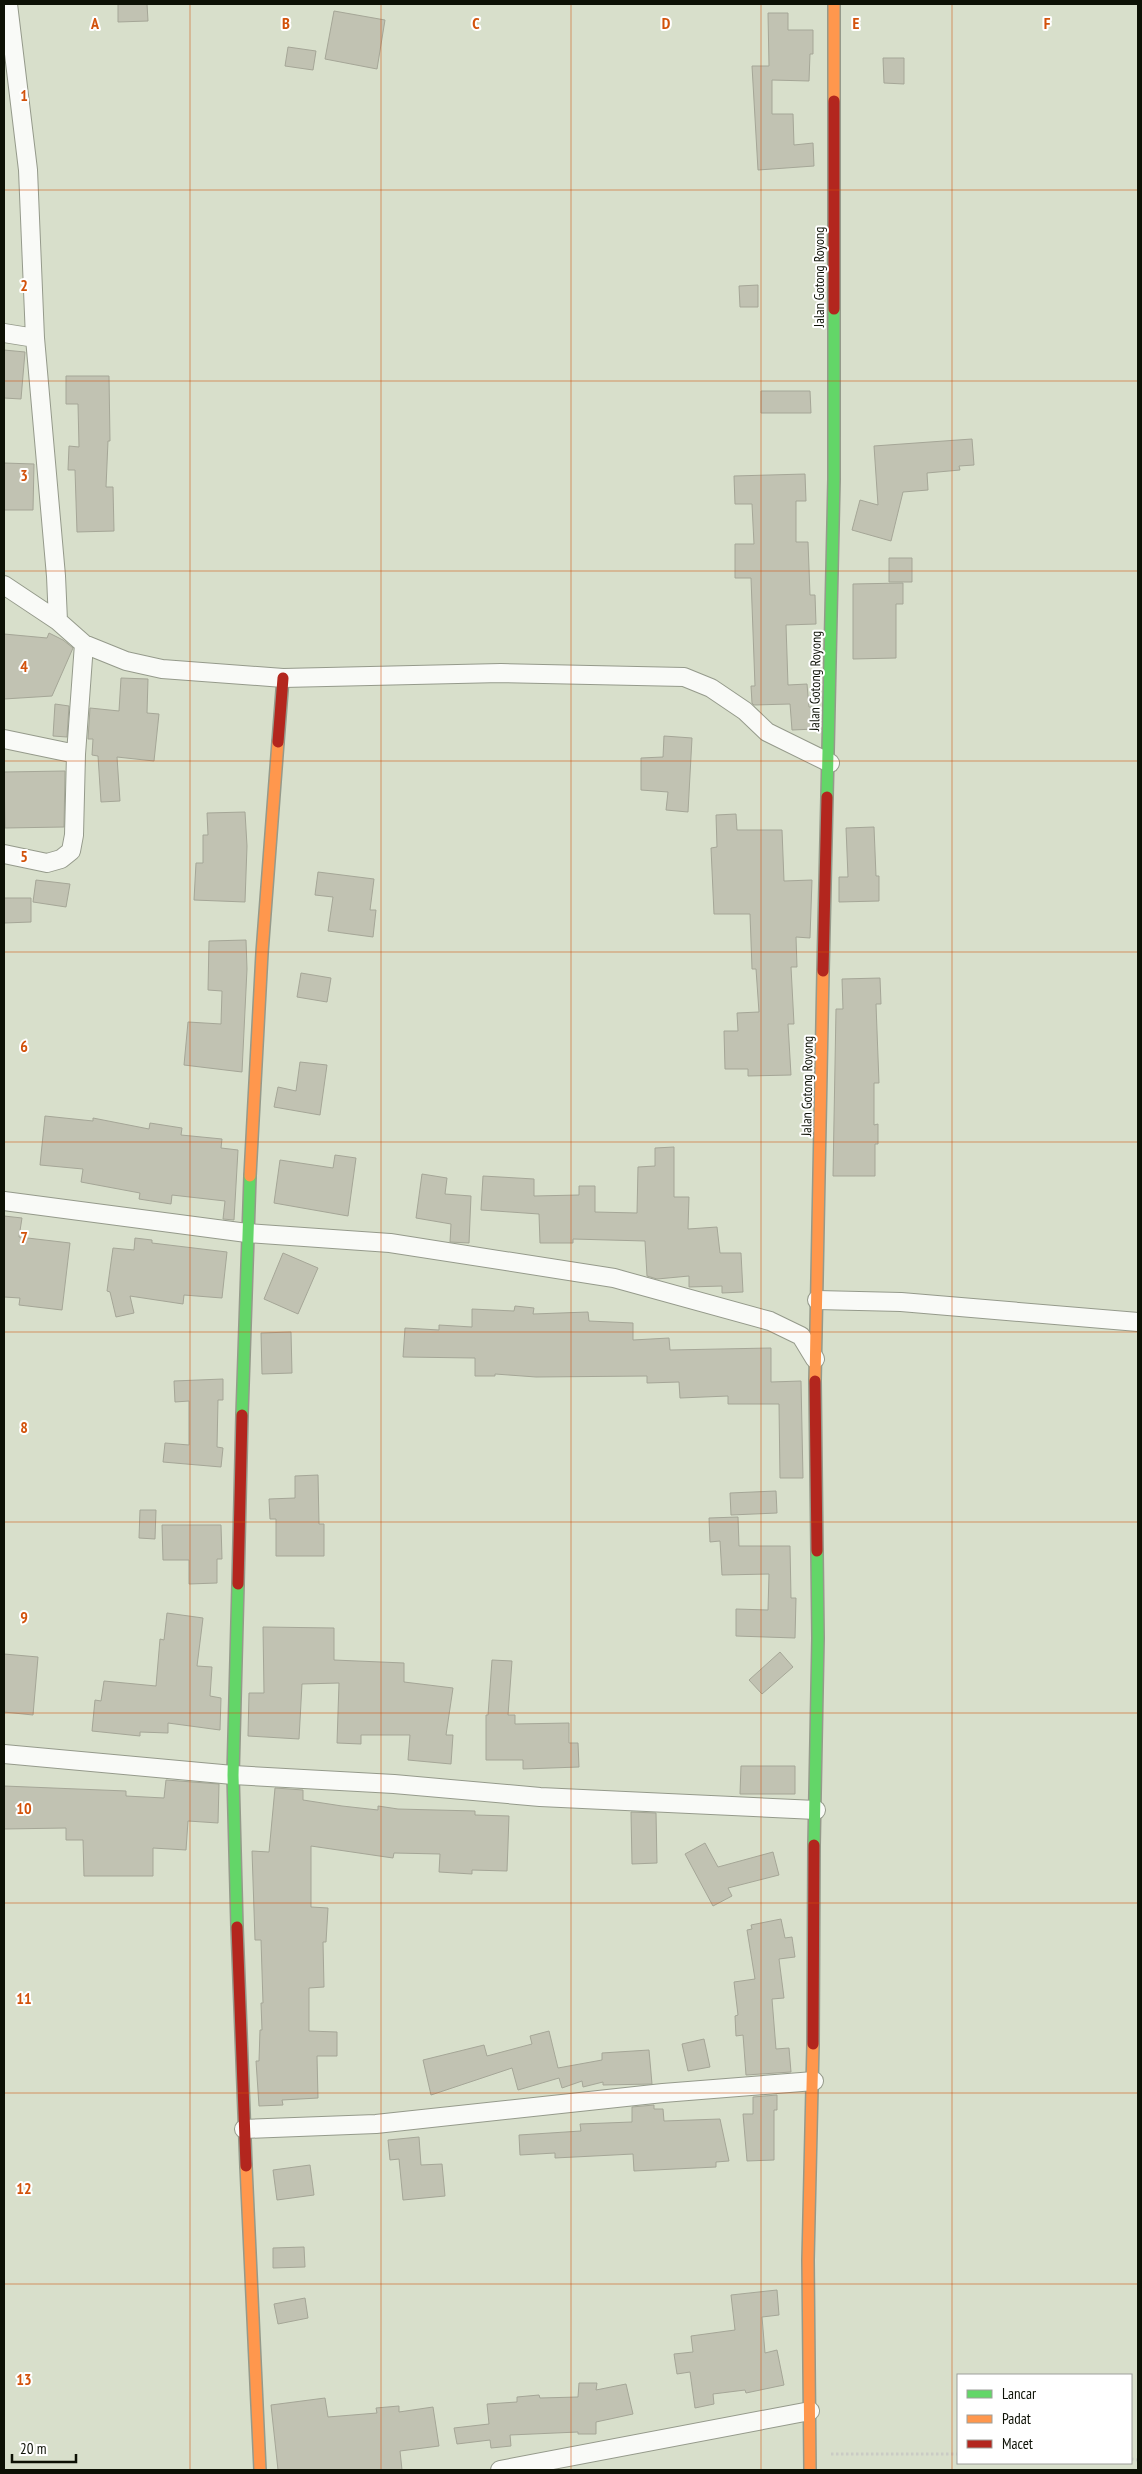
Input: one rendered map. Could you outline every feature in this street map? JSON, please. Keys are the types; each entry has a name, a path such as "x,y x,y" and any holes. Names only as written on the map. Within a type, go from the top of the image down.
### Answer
{"street":[{"path":"8,4 28,170 35,338 56,576 58,621"},
{"name":"Jalan Gotong Royong","path":"810,2470 808,2260 814,2081 812,1946 818,1638 815,1359 830,763 834,479 834,4"},
{"path":"4,333 35,338"},
{"path":"4,585 58,621 84,644 126,661 162,669 283,678 501,673 684,677 711,688 745,712 767,732 830,763"},
{"path":"4,854 46,863 61,859 71,851 74,835 76,754 84,644"},
{"path":"260,2470 244,2129 233,1774 247,1233 263,943 283,678"},
{"path":"4,739 76,754"},
{"path":"4,1201 247,1233 390,1243 614,1278 770,1321 801,1336 815,1359"},
{"path":"817,1300 901,1302 1138,1322"},
{"path":"4,1754 233,1774 394,1784 540,1797 816,1810"},
{"path":"244,2129 376,2124 663,2093 814,2081"},
{"path":"500,2470 810,2411"}],"path":[{"path":"810,2454 957,2454"}],"building":[{"path":"118,4 147,4 148,21 118,22"},
{"path":"334,11 385,20 377,69 325,59"},
{"path":"768,13 788,13 788,30 813,30 813,54 810,54 809,81 772,80 772,114 793,114 794,145 813,143 814,166 758,170 752,66 769,66"},
{"path":"288,47 316,51 313,70 285,66"},
{"path":"883,58 904,58 904,84 884,83"},
{"path":"758,285 758,307 740,307 739,286"},
{"path":"4,350 25,352 21,399 4,398"},
{"path":"66,376 109,376 110,441 108,441 106,487 113,487 114,531 77,532 75,470 68,470 69,446 79,447 78,404 66,404"},
{"path":"761,391 810,391 811,413 761,413"},
{"path":"972,439 974,465 959,466 960,470 927,473 928,490 903,492 891,541 852,530 860,500 878,505 874,446"},
{"path":"4,463 34,464 33,510 4,510"},
{"path":"805,474 806,501 796,501 796,542 808,542 810,595 815,595 816,624 786,625 788,685 807,684 809,707 815,707 815,729 792,730 790,704 754,705 752,703 751,686 755,686 751,578 735,578 735,544 754,544 752,504 735,504 734,476"},
{"path":"889,558 912,558 912,582 889,582"},
{"path":"903,583 903,604 896,604 896,658 853,659 853,584"},
{"path":"49,633 73,648 52,696 4,699 4,634 47,638"},
{"path":"121,678 148,679 147,713 159,714 154,761 117,757 120,801 101,802 98,756 92,755 93,739 88,739 90,708 119,711"},
{"path":"55,704 69,706 67,737 53,736"},
{"path":"664,736 692,738 688,812 666,810 668,792 641,790 641,758 663,757"},
{"path":"65,771 64,827 5,828 4,772"},
{"path":"245,812 247,846 245,902 194,900 196,863 203,863 203,835 208,835 207,813"},
{"path":"736,814 737,830 782,830 784,881 812,880 810,938 796,937 797,967 791,967 794,1024 788,1024 791,1075 748,1076 748,1069 725,1069 724,1031 738,1031 737,1013 759,1012 756,969 752,969 750,914 714,914 711,848 717,847 716,815"},
{"path":"874,827 876,876 879,876 879,901 839,902 839,877 848,877 846,828"},
{"path":"318,872 374,879 370,910 376,910 373,937 328,931 333,897 315,895"},
{"path":"36,880 70,884 66,907 33,902"},
{"path":"4,898 31,898 31,922 4,923"},
{"path":"246,940 247,969 242,1072 184,1065 188,1022 221,1024 222,991 208,990 209,941"},
{"path":"301,973 331,978 327,1002 297,997"},
{"path":"880,978 881,1004 876,1004 879,1083 874,1083 874,1125 878,1124 878,1144 875,1144 875,1176 833,1176 836,1009 843,1009 842,979"},
{"path":"300,1062 327,1065 320,1115 274,1107 278,1087 296,1091"},
{"path":"45,1116 93,1121 93,1118 149,1129 150,1123 182,1128 181,1135 222,1139 221,1148 238,1150 234,1220 223,1219 225,1201 172,1195 171,1204 139,1199 140,1193 81,1182 83,1169 40,1165"},
{"path":"674,1147 674,1197 689,1197 688,1229 717,1227 720,1253 741,1253 743,1292 722,1293 722,1286 689,1287 689,1276 657,1279 647,1276 645,1241 573,1239 573,1243 540,1243 539,1214 481,1210 483,1176 534,1179 534,1196 579,1195 579,1186 595,1186 595,1212 637,1213 638,1167 655,1166 655,1148"},
{"path":"335,1155 356,1158 348,1216 274,1203 280,1160 333,1168"},
{"path":"422,1174 447,1178 445,1194 471,1196 469,1243 450,1242 451,1224 416,1218"},
{"path":"4,1216 22,1218 19,1237 70,1243 62,1310 19,1305 20,1298 4,1297"},
{"path":"135,1238 152,1240 152,1243 227,1252 222,1298 184,1295 183,1304 130,1296 134,1313 116,1317 110,1292 107,1291 113,1248 134,1250"},
{"path":"283,1253 318,1268 298,1314 264,1299"},
{"path":"515,1306 534,1308 533,1314 588,1312 589,1321 633,1323 633,1340 669,1338 670,1350 771,1348 771,1382 801,1381 803,1478 780,1478 779,1404 728,1404 728,1396 680,1398 679,1382 647,1383 647,1376 536,1377 495,1374 495,1376 475,1376 475,1358 403,1357 405,1328 439,1330 439,1325 472,1327 472,1309 514,1311"},
{"path":"291,1332 292,1373 262,1374 261,1333"},
{"path":"223,1379 223,1400 218,1400 217,1447 223,1448 221,1467 163,1462 165,1443 189,1445 189,1401 175,1402 174,1381"},
{"path":"318,1475 319,1524 324,1524 324,1556 276,1556 276,1519 270,1519 269,1499 295,1498 295,1476"},
{"path":"776,1491 777,1513 731,1515 730,1493"},
{"path":"140,1510 156,1510 155,1539 139,1538"},
{"path":"738,1517 739,1546 790,1546 791,1598 796,1598 795,1638 736,1636 736,1609 768,1610 769,1574 722,1575 720,1541 710,1542 709,1518"},
{"path":"162,1525 221,1525 222,1559 217,1559 217,1583 189,1584 189,1560 163,1560"},
{"path":"167,1613 203,1618 197,1666 212,1667 210,1696 221,1698 220,1730 168,1723 168,1733 140,1732 140,1736 92,1731 95,1700 101,1701 104,1681 156,1686 160,1639 164,1640"},
{"path":"263,1627 334,1628 334,1660 404,1663 404,1682 453,1688 446,1735 453,1735 451,1764 408,1760 410,1735 361,1735 361,1744 337,1743 339,1683 302,1684 299,1739 248,1736 249,1693 264,1693"},
{"path":"780,1652 793,1667 762,1694 749,1680"},
{"path":"4,1654 38,1657 33,1715 4,1712"},
{"path":"492,1660 512,1661 508,1715 515,1715 515,1724 569,1723 569,1743 578,1743 579,1767 523,1769 523,1760 486,1760 486,1715 488,1715"},
{"path":"741,1766 795,1766 795,1794 740,1794"},
{"path":"166,1780 219,1784 218,1823 188,1821 186,1850 153,1848 153,1876 84,1876 83,1840 66,1840 66,1828 4,1829 4,1786 126,1791 126,1796 164,1798"},
{"path":"275,1788 303,1790 303,1800 342,1806 378,1810 378,1806 398,1809 475,1811 475,1815 509,1816 507,1871 472,1870 472,1874 439,1872 440,1854 394,1853 393,1858 311,1846 311,1907 328,1908 326,1942 323,1942 324,1987 309,1988 309,2031 337,2032 337,2056 317,2056 318,2098 282,2100 283,2105 259,2106 256,2061 259,2061 260,2030 262,2030 261,2003 263,2003 261,1940 255,1940 252,1851 269,1852"},
{"path":"631,1812 656,1813 657,1863 632,1864"},
{"path":"705,1843 718,1867 773,1852 779,1875 728,1888 732,1896 713,1906 685,1854"},
{"path":"781,1919 785,1938 792,1937 795,1957 779,1959 784,1998 772,1999 776,2049 789,2048 791,2072 746,2075 743,2035 736,2036 735,2016 738,2015 734,1982 755,1979 747,1930 752,1929 751,1925"},
{"path":"549,2031 558,2068 602,2060 602,2053 649,2050 652,2084 603,2085 603,2082 583,2087 582,2081 562,2088 559,2078 518,2090 512,2068 431,2095 423,2060 484,2045 487,2056 532,2044 530,2036"},
{"path":"704,2039 710,2067 688,2071 682,2044"},
{"path":"777,2095 777,2110 774,2110 774,2160 747,2161 743,2114 753,2114 753,2097"},
{"path":"654,2105 654,2109 663,2109 664,2121 720,2119 729,2161 716,2162 716,2167 634,2171 633,2154 555,2158 555,2153 520,2155 519,2135 581,2131 580,2124 632,2122 632,2107"},
{"path":"419,2137 421,2165 442,2164 445,2196 403,2200 399,2159 390,2160 388,2140"},
{"path":"310,2165 314,2195 277,2200 273,2170"},
{"path":"304,2247 305,2267 273,2268 273,2248"},
{"path":"777,2290 779,2315 762,2317 765,2353 777,2350 784,2385 746,2393 745,2390 713,2394 714,2404 695,2408 690,2372 677,2374 674,2354 693,2352 691,2336 735,2330 731,2295"},
{"path":"305,2298 308,2318 278,2324 274,2304"},
{"path":"579,2383 597,2383 596,2390 626,2384 633,2414 596,2422 596,2434 578,2434 578,2432 510,2435 511,2446 491,2448 490,2440 457,2444 454,2428 489,2424 487,2404 517,2402 517,2397 539,2395 540,2398 578,2397"},
{"path":"325,2398 328,2417 377,2413 376,2408 399,2406 399,2412 433,2407 439,2446 400,2451 402,2470 278,2470 271,2405"}],"traffic: fast":[{"path":"827,797 834,479 834,309"},
{"path":"242,1415 250,1176"},
{"path":"814,1845 818,1638 817,1551"},
{"path":"237,1927 233,1775 238,1584"}],"traffic: slow":[{"path":"834,4 834,101"},
{"path":"250,1176 262,953 278,742"},
{"path":"815,1381 823,971"},
{"path":"810,2470 808,2260 813,2044"},
{"path":"246,2166 260,2470"}],"traffic: jam":[{"path":"834,101 834,309"},
{"path":"278,742 283,678"},
{"path":"823,971 827,797"},
{"path":"815,1381 817,1551"},
{"path":"238,1584 242,1415"},
{"path":"813,2044 814,1845"},
{"path":"237,1927 246,2166"}]}
